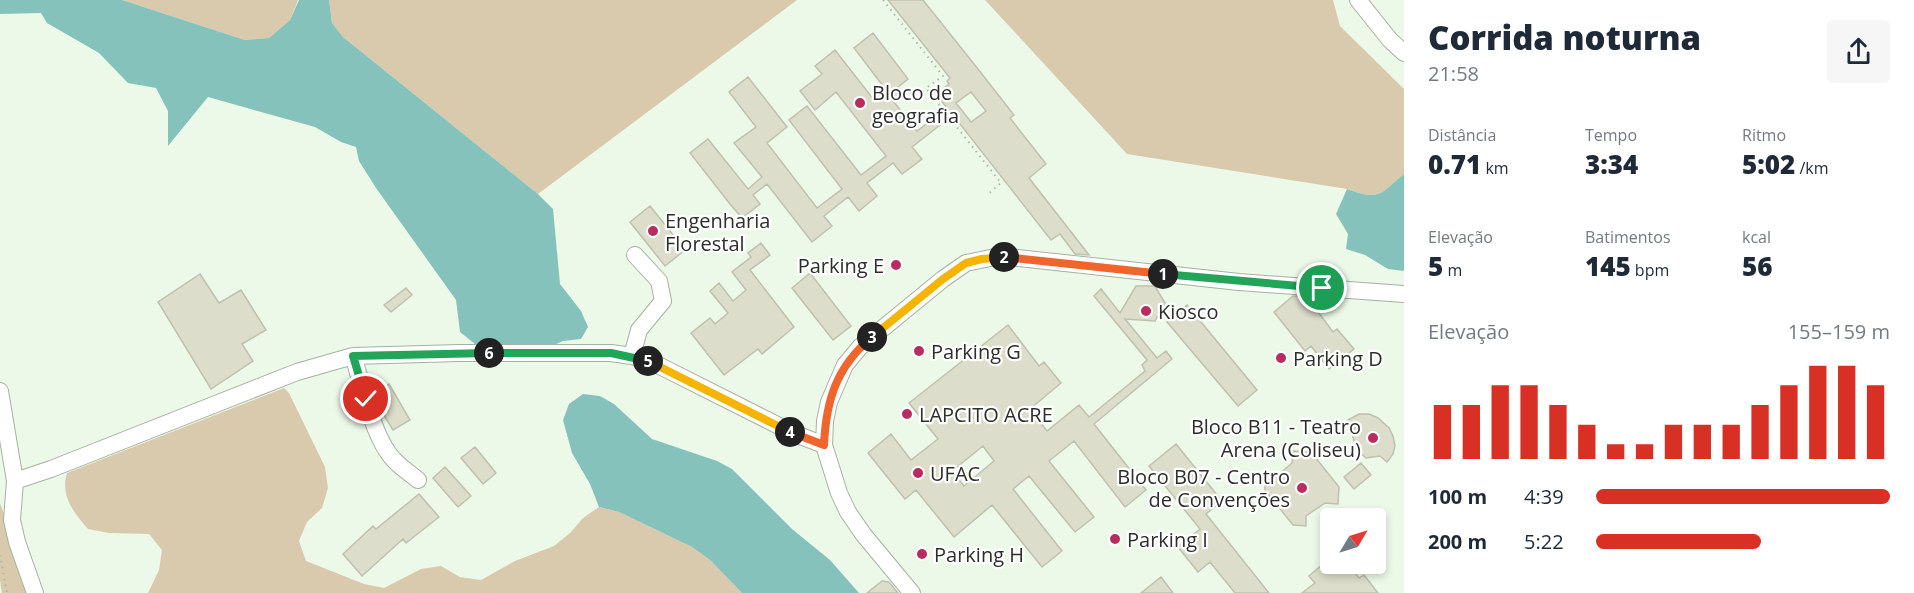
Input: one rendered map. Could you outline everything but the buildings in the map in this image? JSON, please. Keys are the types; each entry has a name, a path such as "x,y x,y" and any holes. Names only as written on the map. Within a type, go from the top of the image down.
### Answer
{"street":[{"path":"1358,0 1390,40 1404,53"},
{"path":"632,356 639,330 663,301 659,281 635,255"},
{"path":"912,593 863,534 848,512 839,493 824,445 825,421 832,394 845,365 860,347 966,263 1000,256 1239,282 1404,294"},
{"path":"15,481 297,372 353,356 611,353 632,356 654,363 793,434 824,445"},
{"path":"353,356 366,399 387,451 400,466 418,480"},
{"path":"0,391 15,481 12,520 17,542 35,593"}],"path":[{"path":"883,0 943,76 926,88 1001,183 987,195"},
{"path":"0,555 7,593"}],"shaded area":[{"path":"122,0 298,0 290,20 269,38 245,40"},
{"path":"329,0 797,0 538,194 343,37 332,23"},
{"path":"985,0 1333,0 1340,26 1404,89 1404,174 1384,191 1366,195 1347,189 1127,154"},
{"path":"284,388 289,393 325,467 328,488 322,508 307,522 299,541 306,561 364,584 384,588 421,569 441,566 460,577 481,580 515,561 554,546 583,518 599,507 619,512 692,547 710,560 742,593 148,593 159,570 162,550 149,534 109,533 88,529 73,510 67,497 65,481 67,473"},
{"path":"0,503 4,514 28,593 2,593"}],"water":[{"path":"0,0 122,0 245,40 269,38 290,20 299,0 329,0 332,23 343,37 538,194 553,209 560,284 581,311 588,327 581,339 563,341 545,349 480,348 460,332 456,300 376,188 359,161 356,147 341,142 315,127 208,97 168,146 168,111 156,88 128,83 99,53 47,23 41,13 0,14"},
{"path":"1404,174 1404,271 1388,269 1365,255 1346,249 1348,234 1336,214 1347,189 1366,195 1378,194"},
{"path":"583,394 600,396 614,404 652,439 717,461 732,469 792,529 830,560 859,593 742,593 710,560 692,547 619,512 599,507 590,484 572,453 563,420 569,404"}],"place":[{"name":"Bloco de geografia","path":"860,103"},
{"name":"Engenharia Florestal","path":"653,231"},
{"name":"Parking E","path":"896,265"},
{"name":"Kiosco","path":"1146,311"},
{"name":"Parking G","path":"919,351"},
{"name":"Parking D","path":"1281,358"},
{"name":"LAPCITO ACRE","path":"907,414"},
{"name":"Bloco B11 - Teatro Arena (Coliseu)","path":"1373,438"},
{"name":"UFAC","path":"918,473"},
{"name":"Bloco B07 - Centro de Convenções","path":"1302,488"},
{"name":"Parking I","path":"1115,539"},
{"name":"Parking H","path":"922,554"}],"route":[{"path":"366,399 353,356 611,353 632,356 654,363 793,434 824,445 829,402 845,365 860,347 966,263 1000,256 1182,277 1322,288"}]}
